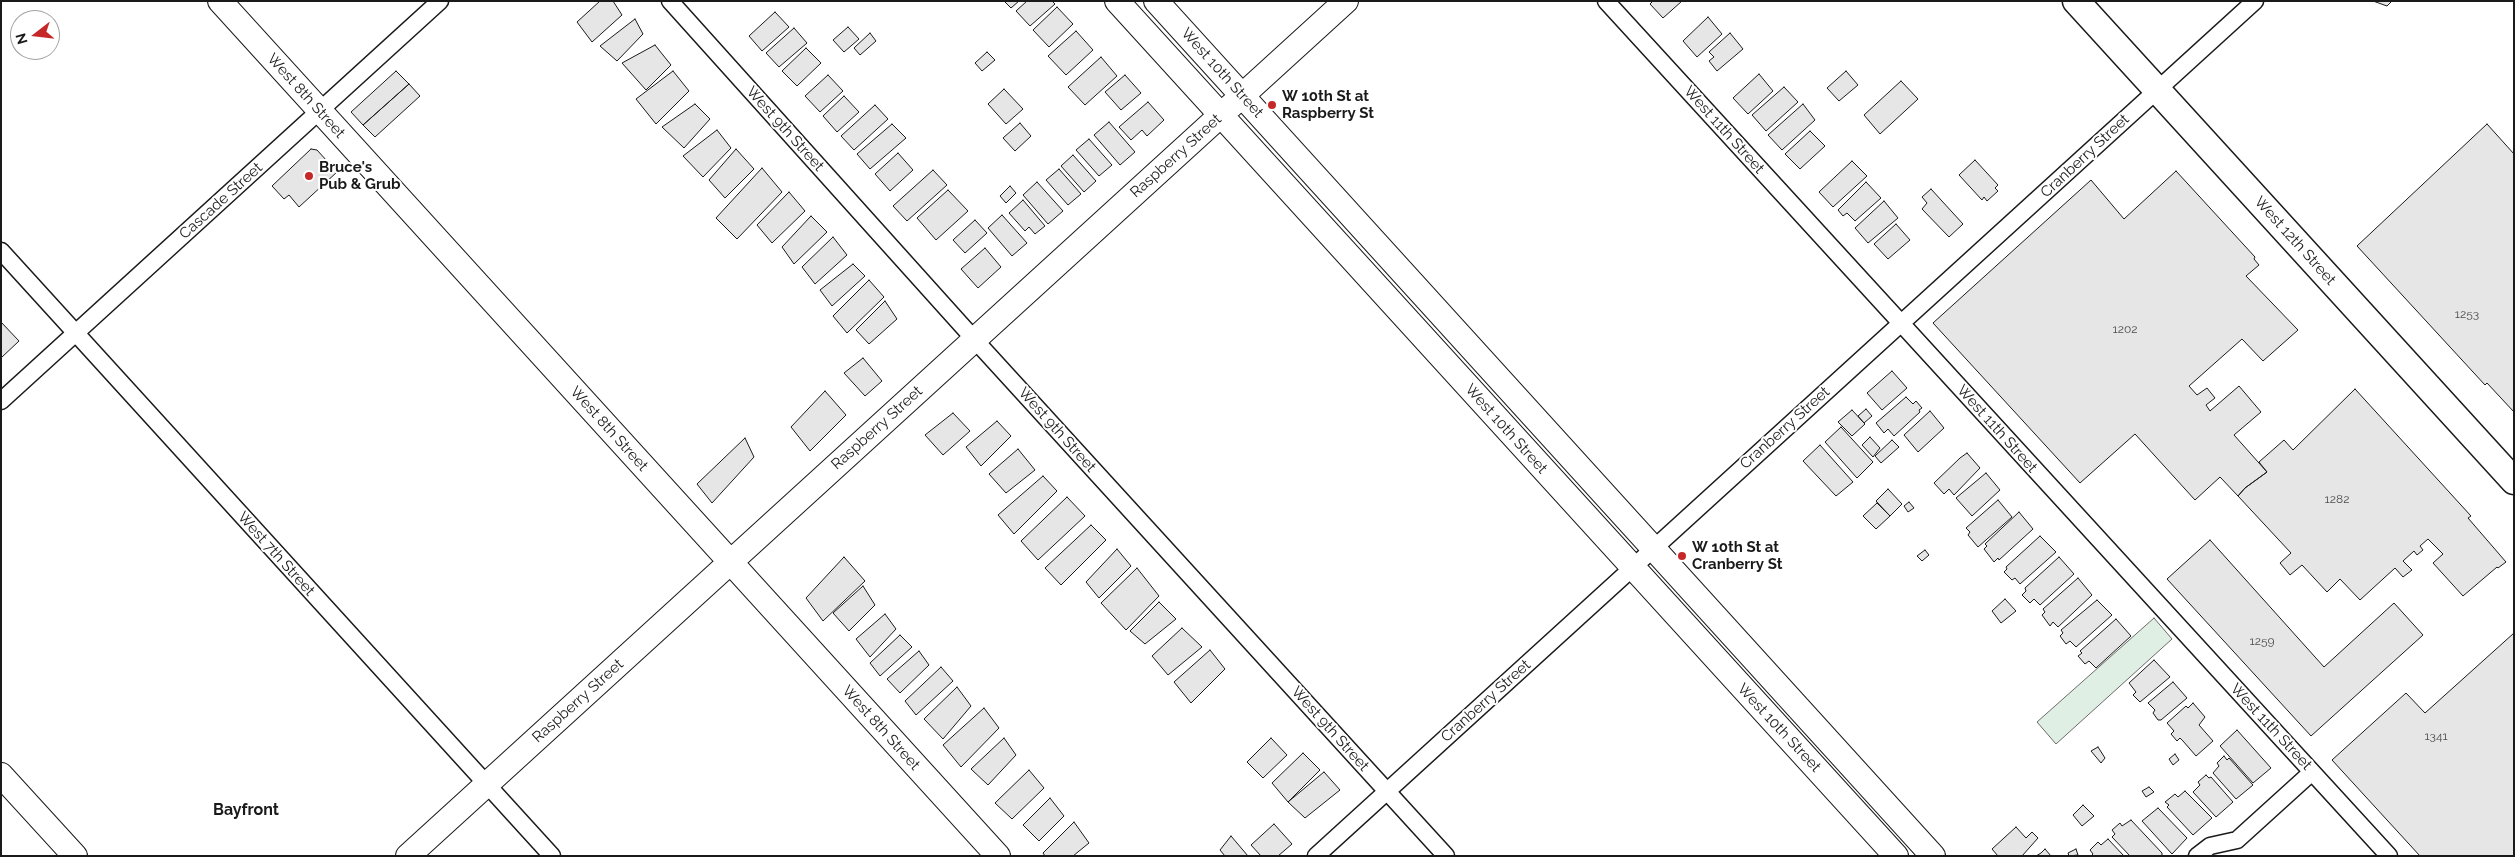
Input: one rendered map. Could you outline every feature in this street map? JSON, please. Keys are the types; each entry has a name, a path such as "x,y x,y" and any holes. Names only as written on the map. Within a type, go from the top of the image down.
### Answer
{"main road":[{"name":"West 12th Street","path":"2076,1 2514,482"}],"street":[{"name":"West 8th Street","path":"220,1 998,856"},
{"name":"Cascade Street","path":"1,401 440,1"},
{"name":"West 9th Street","path":"670,1 974,339 1446,856"},
{"name":"West 10th Street","path":"1117,1 1631,568 1896,856"},
{"name":"West 10th Street","path":"1156,1 1933,856"},
{"name":"Raspberry Street","path":"408,856 1346,1"},
{"name":"West 11th Street","path":"1606,1 2389,856"},
{"name":"Cranberry Street","path":"1316,856 1653,547 2255,1"},
{"name":"West 7th Street","path":"1,251 485,785 552,856"},
{"path":"1426,340 1448,321"},
{"path":"2197,856 2210,846 2234,848 2312,772"},
{"path":"1838,792 1858,773"},
{"path":"1,775 75,856"}],"green space":[{"path":"2154,618 2172,639 2056,744 2037,722"}],"building":[{"path":"600,1 613,1 622,15 592,42 577,22"},
{"path":"1004,1 1019,1 1011,8"},
{"path":"1027,1 1052,1 1055,4 1030,26 1016,11"},
{"path":"1653,1 1682,1 1663,18 1650,4"},
{"path":"2373,1 2392,1 2387,6"},
{"path":"1057,7 1073,24 1049,47 1033,30"},
{"path":"775,12 789,27 762,51 749,36"},
{"path":"1708,17 1722,34 1697,57 1683,41"},
{"path":"635,19 643,34 617,61 600,46"},
{"path":"848,27 859,39 844,52 833,40"},
{"path":"794,28 807,43 779,67 766,53"},
{"path":"1076,31 1093,50 1066,75 1048,56"},
{"path":"870,33 876,41 860,55 854,48"},
{"path":"1730,33 1743,49 1717,71 1709,61 1714,57 1709,52"},
{"path":"655,45 671,65 646,90 622,63"},
{"path":"806,48 821,63 797,86 782,71"},
{"path":"987,52 995,60 982,71 975,63"},
{"path":"1101,57 1117,76 1085,105 1068,87"},
{"path":"396,71 409,84 363,125 351,112"},
{"path":"673,71 689,91 656,124 636,99"},
{"path":"1846,71 1858,85 1839,101 1827,88"},
{"path":"1759,74 1773,91 1748,114 1733,98"},
{"path":"828,75 843,91 820,112 805,96"},
{"path":"1125,75 1141,93 1121,110 1105,92"},
{"path":"1901,81 1918,99 1880,134 1864,115"},
{"path":"409,84 420,96 375,137 363,125"},
{"path":"1784,87 1798,102 1766,131 1752,115"},
{"path":"1004,89 1023,109 1006,124 988,104"},
{"path":"844,96 859,112 837,132 823,116"},
{"path":"1148,102 1164,120 1147,136 1142,130 1131,140 1119,127"},
{"path":"695,104 710,119 684,148 662,127"},
{"path":"1803,104 1815,120 1782,150 1768,135"},
{"path":"875,105 888,119 854,150 841,136"},
{"path":"1109,122 1135,152 1120,165 1094,135"},
{"path":"1020,123 1031,136 1015,151 1003,138"},
{"path":"892,124 906,138 870,169 857,154"},
{"path":"2487,124 2514,154 2514,412 2487,383 2485,385 2357,246"},
{"path":"717,130 731,148 703,177 683,156"},
{"path":"1810,131 1825,146 1800,169 1785,154"},
{"path":"1089,139 1112,165 1099,176 1076,150"},
{"path":"311,149 317,150 337,172 299,207 289,195 284,199 272,186"},
{"path":"736,149 754,169 725,198 709,180"},
{"path":"898,153 913,170 890,191 875,174"},
{"path":"1073,155 1096,181 1084,192 1061,166"},
{"path":"1975,160 1998,185 1995,188 1998,191 1987,201 1984,197 1982,200 1959,175"},
{"path":"1852,161 1867,176 1833,207 1819,192"},
{"path":"762,168 782,192 737,239 716,218"},
{"path":"1059,169 1081,194 1068,205 1046,180"},
{"path":"933,170 947,185 907,221 893,206"},
{"path":"2176,171 2255,257 2254,259 2259,265 2246,276 2298,330 2263,361 2242,339 2189,386 2197,395 2207,388 2215,398 2206,405 2210,411 2239,386 2261,412 2234,435 2267,472 2245,488 2238,496 2220,477 2195,500 2135,434 2080,483 1933,323 2091,180 2124,219"},
{"path":"1037,182 1063,211 1048,224 1023,195"},
{"path":"1866,182 1881,198 1855,221 1847,213 1843,216 1838,210"},
{"path":"1010,186 1016,193 1006,203 1000,196"},
{"path":"1931,189 1963,224 1949,237 1922,209 1927,203 1922,197"},
{"path":"948,190 968,211 936,240 917,218"},
{"path":"789,192 805,211 772,243 757,225"},
{"path":"1023,200 1045,226 1035,234 1029,227 1025,231 1009,213"},
{"path":"1884,201 1898,218 1868,243 1855,228"},
{"path":"1002,215 1027,243 1012,256 988,228"},
{"path":"811,216 827,232 794,264 782,247"},
{"path":"975,220 987,233 965,253 953,240"},
{"path":"1896,224 1910,240 1888,259 1874,244"},
{"path":"833,237 847,255 815,284 802,267"},
{"path":"985,248 1001,267 978,288 961,269"},
{"path":"853,264 865,276 832,306 820,290"},
{"path":"869,280 884,297 847,333 833,316"},
{"path":"885,301 897,319 869,344 856,330"},
{"path":"1,322 19,341 1,358"},
{"path":"863,358 882,381 865,396 844,373"},
{"path":"1892,371 1907,388 1882,410 1867,393"},
{"path":"2355,389 2471,516 2468,518 2506,562 2497,567 2463,596 2433,563 2443,554 2428,539 2420,546 2423,550 2417,555 2414,551 2403,561 2412,570 2403,577 2395,568 2360,600 2340,579 2327,592 2302,565 2290,575 2280,563 2291,553 2238,496 2245,488 2267,472 2259,462 2284,440 2293,450"},
{"path":"825,391 846,415 810,451 791,427"},
{"path":"1906,397 1913,404 1916,401 1922,408 1919,410 1920,412 1894,436 1888,429 1884,433 1876,423"},
{"path":"1866,409 1872,416 1864,423 1858,416"},
{"path":"1852,410 1865,424 1852,436 1838,422"},
{"path":"1930,411 1944,428 1918,452 1904,435"},
{"path":"953,413 970,431 943,455 925,435"},
{"path":"997,421 1011,436 981,466 966,447"},
{"path":"1841,427 1873,462 1857,478 1825,442"},
{"path":"1870,437 1880,448 1873,457 1862,445"},
{"path":"745,438 754,457 712,503 697,484"},
{"path":"1892,440 1899,447 1881,463 1875,456"},
{"path":"1820,445 1853,482 1836,496 1803,461"},
{"path":"1018,449 1035,470 1006,493 989,474"},
{"path":"1967,453 1980,468 1954,495 1949,489 1944,494 1934,483"},
{"path":"1986,473 2000,490 1972,516 1956,498"},
{"path":"1043,476 1057,491 1014,534 998,515"},
{"path":"1888,489 1902,504 1890,516 1876,501"},
{"path":"1067,497 1085,516 1038,560 1021,541"},
{"path":"1998,500 2012,517 1978,547 1968,535 1970,532 1966,528"},
{"path":"1909,502 1914,508 1908,512 1904,506"},
{"path":"1877,503 1890,516 1876,529 1863,516"},
{"path":"2019,512 2033,529 1999,560 1998,558 1994,562 1984,549 1987,546 1985,544"},
{"path":"1091,525 1106,540 1061,585 1045,568"},
{"path":"2040,536 2056,552 2020,584 2015,578 2012,580 2004,572 2007,569 2006,567"},
{"path":"2210,540 2324,667 2394,603 2423,635 2311,736 2167,579"},
{"path":"1117,549 1131,566 1099,598 1086,582"},
{"path":"1925,550 1929,555 1922,561 1917,556"},
{"path":"844,557 865,581 823,621 806,598"},
{"path":"2059,557 2074,574 2040,605 2034,599 2030,603 2022,595 2026,591 2025,588"},
{"path":"1137,568 1159,596 1126,630 1101,603"},
{"path":"2078,578 2092,595 2058,627 2053,622 2050,626 2042,615 2045,612 2043,609"},
{"path":"863,586 875,605 849,631 833,613"},
{"path":"2005,599 2016,611 2001,623 1992,611"},
{"path":"2097,600 2112,615 2076,647 2070,641 2066,644 2060,636 2063,633 2061,630"},
{"path":"1159,602 1176,619 1145,644 1130,631"},
{"path":"885,614 896,629 870,657 856,639"},
{"path":"2116,619 2131,636 2096,668 2089,661 2085,664 2078,656 2082,653 2080,651"},
{"path":"1182,628 1202,647 1168,675 1152,656"},
{"path":"2514,633 2514,856 2420,856 2332,760 2406,693 2425,713"},
{"path":"900,635 912,647 880,676 870,663"},
{"path":"1210,650 1225,669 1191,703 1174,682"},
{"path":"919,651 929,665 900,693 887,679"},
{"path":"2154,660 2170,677 2140,702 2133,695 2136,692 2129,683"},
{"path":"941,667 953,681 916,715 905,701"},
{"path":"2173,682 2187,698 2161,720 2158,720 2153,713 2155,710 2148,703"},
{"path":"957,687 971,706 943,739 924,719"},
{"path":"2193,703 2205,717 2199,725 2213,741 2196,756 2180,738 2177,741 2171,734 2174,731 2167,723 2186,706 2188,708"},
{"path":"984,708 999,728 961,767 943,745"},
{"path":"2237,730 2271,768 2253,783 2220,746"},
{"path":"1004,738 1016,755 988,785 971,769"},
{"path":"1271,738 1287,755 1263,778 1247,762"},
{"path":"2098,747 2105,758 2101,763 2091,751"},
{"path":"1303,753 1320,770 1288,802 1272,783"},
{"path":"2175,754 2179,760 2173,765 2169,759"},
{"path":"2224,756 2227,760 2229,758 2253,785 2236,799 2213,773 2219,766 2217,763"},
{"path":"1029,770 1044,788 1012,819 995,803"},
{"path":"1324,772 1340,790 1305,818 1288,802"},
{"path":"2206,775 2209,778 2211,777 2233,802 2216,817 2193,792 2200,785 2198,782"},
{"path":"2149,787 2154,792 2146,797 2142,791"},
{"path":"2185,791 2212,818 2193,835 2167,807 2169,805 2165,802 2175,794 2178,797"},
{"path":"1050,798 1064,816 1039,841 1023,825"},
{"path":"2083,805 2094,816 2082,826 2073,815"},
{"path":"2158,808 2187,838 2172,854 2142,821"},
{"path":"2131,820 2162,853 2162,856 2130,856 2112,837 2115,834 2112,830 2120,823 2122,826"},
{"path":"1074,822 1089,843 1073,856 1045,856 1043,853"},
{"path":"1274,824 1292,844 1278,856 1261,856 1251,845"},
{"path":"2016,827 2026,838 2032,832 2038,838 2022,856 1998,856 1992,849"},
{"path":"1231,836 1248,856 1225,856 1220,850"},
{"path":"2108,839 2124,856 2091,856 2093,854 2090,850 2098,842 2101,845"},
{"path":"2045,849 2051,856 2036,856 2041,853"},
{"path":"2076,849 2078,855 2069,856 2068,853"}],"place":[{"name":"W 10th St at Raspberry St","path":"1272,105"},
{"name":"Bruce's Pub & Grub","path":"309,176"},
{"name":"W 10th St at Cranberry St","path":"1682,556"}],"district":[{"name":"Bayfront","path":"246,810"}]}
